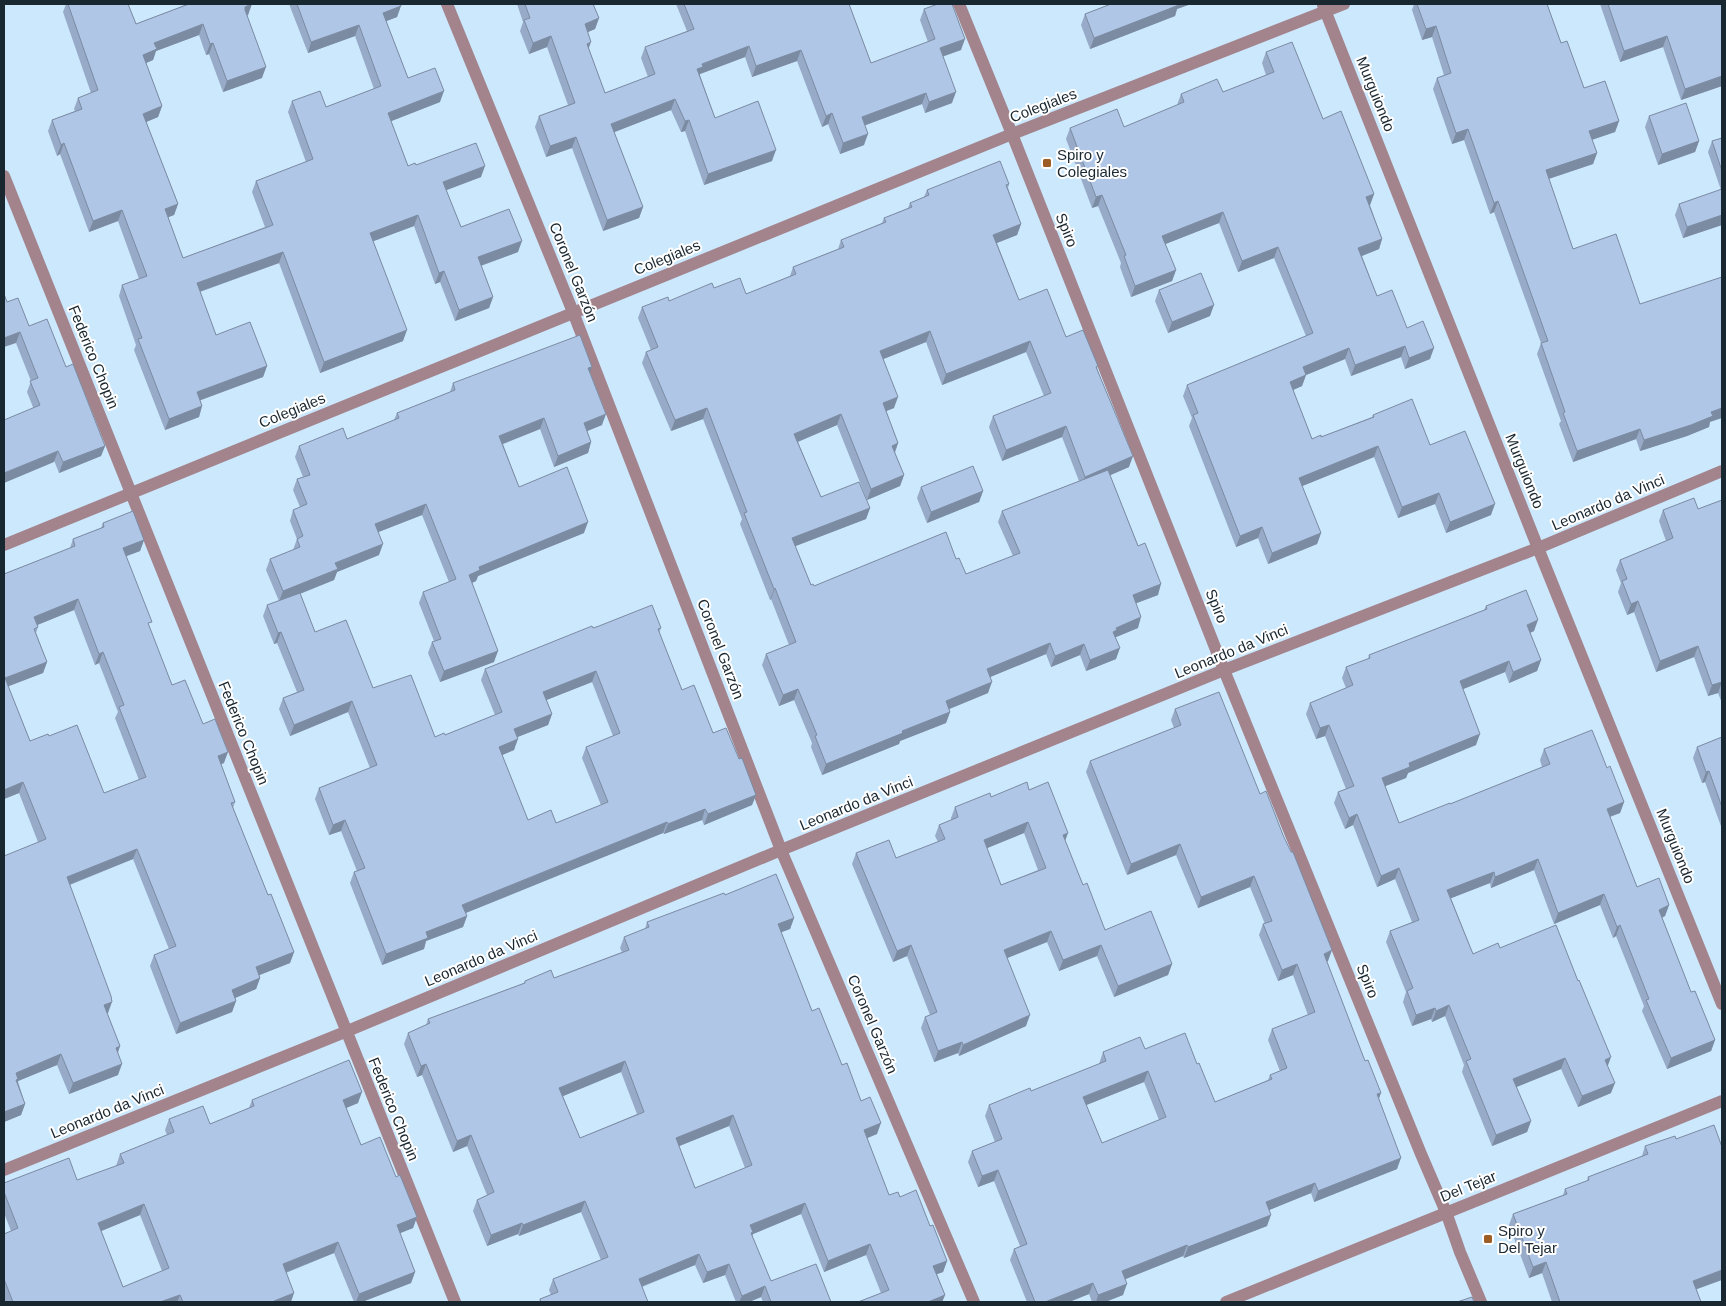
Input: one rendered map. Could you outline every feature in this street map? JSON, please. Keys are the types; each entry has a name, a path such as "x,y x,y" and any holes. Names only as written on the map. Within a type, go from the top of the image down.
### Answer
{"street":[{"name":"Coronel Garzón","path":"447,4 573,312 781,850 974,1302"},
{"name":"Spiro","path":"959,4 1224,670 1482,1302"},
{"name":"Colegiales","path":"4,545 1324,8 1344,4"},
{"name":"Murguiondo","path":"1324,8 1538,548 1722,1004"},
{"name":"Federico Chopin","path":"4,176 345,1032 455,1302"},
{"name":"Leonardo da Vinci","path":"4,1170 345,1032 781,850 1224,670 1538,548 1722,471"},
{"name":"Del Tejar","path":"1226,1302 1722,1101"}],"building":[{"path":"68,4 128,4 136,24 189,4 251,4 245,7 245,10 266,67 227,81 213,43 210,44 203,24 154,43 157,49 143,55 162,106 143,114 178,204 165,209 183,258 273,225 256,181 313,159 292,101 320,91 326,107 381,86 359,25 311,42 297,4 401,4 401,6 383,13 408,78 435,68 444,91 388,113 408,166 415,163 416,165 476,143 485,166 443,182 461,227 509,209 522,241 478,257 493,297 459,310 444,271 439,273 418,215 370,233 407,330 324,362 283,252 197,283 216,335 250,322 267,366 197,392 202,406 169,419 138,339 142,338 122,285 147,276 122,210 93,221 64,143 61,145 52,120 82,109 78,98 98,90"},
{"path":"525,4 593,4 599,18 585,24 591,42 587,44 605,93 655,74 645,47 694,29 684,4 849,4 871,63 935,39 924,9 938,4 952,4 965,39 940,48 956,92 929,102 926,93 862,117 868,134 843,143 832,113 826,116 801,50 756,66 749,46 702,64 703,67 697,69 715,118 758,101 776,150 708,174 689,120 685,121 675,99 611,124 643,207 607,220 576,137 550,146 539,116 575,103 551,36 533,43 524,20 530,18"},
{"path":"1111,4 1179,5 1094,38 1085,14"},
{"path":"1417,4 1547,4 1561,43 1567,41 1584,88 1605,81 1619,121 1589,131 1597,153 1546,170 1573,249 1616,234 1640,304 1722,277 1722,408 1711,412 1713,416 1644,440 1640,429 1577,451 1541,343 1548,341 1498,201 1494,203 1468,129 1456,133 1437,78 1451,73 1436,26 1426,29"},
{"path":"1608,4 1722,4 1722,76 1685,89 1667,36 1624,51"},
{"path":"1292,42 1323,119 1341,111 1374,194 1366,197 1382,239 1358,248 1377,296 1392,290 1407,328 1423,321 1434,348 1409,358 1405,346 1355,365 1349,348 1303,367 1306,375 1290,382 1312,439 1374,417 1373,415 1412,399 1430,445 1465,431 1495,504 1450,522 1439,493 1402,507 1378,446 1299,478 1321,533 1272,553 1262,527 1240,536 1193,415 1198,413 1187,385 1313,333 1278,247 1242,261 1223,212 1162,236 1176,270 1135,286 1124,256 1126,255 1102,195 1096,197 1070,128 1117,109 1124,127 1184,102 1181,94 1217,79 1223,92 1274,72 1266,52"},
{"path":"1686,103 1699,141 1662,154 1649,116"},
{"path":"1722,138 1722,171 1712,141"},
{"path":"1000,161 1009,184 1006,185 1021,224 993,235 1019,300 1047,289 1066,337 1083,330 1098,366 1096,367 1133,456 1085,477 1066,426 1006,450 993,416 1051,393 1030,341 946,374 930,331 880,351 898,397 883,403 898,443 892,446 904,475 871,489 841,414 794,434 821,497 859,482 870,508 792,538 811,585 813,584 814,586 946,532 956,559 959,558 966,574 1020,553 1002,511 1108,470 1138,546 1145,543 1161,584 1133,595 1141,617 1116,628 1117,630 1113,632 1120,648 1090,660 1084,644 1055,656 1050,643 987,669 992,682 946,701 950,712 826,764 815,736 817,735 798,689 783,695 766,654 796,642 744,513 747,512 707,408 675,420 646,352 658,347 642,307 668,297 669,301 712,283 714,288 740,278 746,294 796,274 793,267 844,247 841,240 886,222 884,218 912,207 910,203 929,195 927,190"},
{"path":"1722,189 1722,215 1687,227 1679,204"},
{"path":"1201,273 1214,305 1172,322 1159,290"},
{"path":"4,294 7,302 18,298 29,326 47,319 66,367 73,364 105,446 63,462 58,451 4,473 4,420 40,405 30,381 38,378 20,332 4,338"},
{"path":"580,335 592,367 588,368 606,414 584,423 591,442 558,456 544,418 499,436 519,487 567,467 588,522 479,567 480,570 469,575 498,651 444,671 432,642 441,639 423,592 456,579 426,504 375,524 383,544 335,563 338,569 283,591 270,559 300,547 297,539 303,536 293,510 307,504 297,479 310,475 299,446 343,428 347,439 399,418 397,413 455,390 453,383"},
{"path":"973,466 983,491 931,512 921,487"},
{"path":"1694,498 1698,509 1722,500 1722,682 1712,685 1698,646 1660,661 1638,601 1631,604 1622,581 1627,579 1620,560 1673,538 1663,510"},
{"path":"133,511 144,540 123,548 152,622 148,623 172,685 185,680 203,724 215,719 228,752 218,756 235,802 231,803 268,895 271,894 294,952 256,967 260,978 232,990 236,1001 180,1023 154,955 176,946 137,849 67,877 111,996 112,1002 104,1005 120,1046 116,1048 122,1064 73,1083 61,1054 16,1073 18,1079 16,1080 25,1104 4,1112 4,856 46,839 23,782 4,790 4,574 75,546 73,539 104,527 103,523","holes":["78,599 99,654 103,652 124,705 119,707 146,777 104,793 77,725 30,741 5,678 47,662 34,629 38,627 34,617"]},
{"path":"1526,590 1538,620 1527,625 1541,660 1513,672 1509,661 1460,681 1480,734 1409,763 1410,767 1382,778 1399,823 1550,764 1544,749 1592,730 1607,768 1610,766 1624,802 1607,809 1637,887 1659,878 1669,905 1659,910 1691,992 1695,991 1715,1040 1671,1058 1646,1000 1649,999 1620,925 1617,927 1604,894 1558,913 1538,859 1495,877 1494,872 1447,890 1473,954 1498,943 1500,948 1556,925 1611,1057 1605,1060 1615,1083 1582,1096 1565,1058 1513,1079 1531,1121 1496,1135 1466,1061 1471,1059 1449,1005 1436,1011 1435,1008 1416,1015 1407,991 1413,988 1390,931 1419,920 1399,868 1381,876 1357,814 1349,818 1338,792 1354,786 1329,725 1320,728 1310,703 1353,685 1346,667 1370,658 1369,655 1487,609 1486,606"},
{"path":"300,593 315,632 346,620 373,688 411,675 435,737 444,733 445,735 502,712 485,669 592,626 593,628 599,626 652,605 661,628 658,629 682,690 694,685 713,733 726,728 739,759 742,758 756,795 708,814 705,809 668,824 667,822 462,905 467,916 426,932 428,938 386,954 354,872 365,868 345,820 333,825 319,788 377,765 352,701 294,725 283,698 304,690 281,632 278,633 267,605","holes":["596,671 620,733 586,747 608,802 556,823 551,810 528,820 499,747 518,739 514,729 552,714 543,692"]},
{"path":"1219,692 1260,794 1266,791 1283,835 1291,852 1293,852 1332,950 1324,954 1365,1061 1368,1060 1381,1093 1377,1094 1401,1158 1318,1191 1315,1183 1266,1202 1271,1215 1122,1271 1127,1284 1098,1295 1093,1283 1045,1302 1035,1302 1014,1249 1027,1244 998,1170 982,1176 972,1151 1002,1139 989,1105 1030,1088 1031,1091 1106,1061 1103,1052 1140,1037 1145,1049 1185,1033 1215,1102 1272,1079 1270,1075 1287,1068 1272,1029 1315,1012 1297,964 1282,970 1263,924 1272,921 1254,876 1201,897 1180,844 1131,864 1090,761 1181,725 1175,709","holes":["1148,1071 1166,1117 1102,1143 1083,1097"]},
{"path":"1722,737 1722,807 1709,771 1706,772 1697,747"},
{"path":"1027,782 1029,790 1048,782 1068,833 1063,835 1083,885 1087,883 1105,930 1151,911 1172,964 1118,986 1101,945 1063,960 1051,931 1004,950 1030,1015 963,1045 962,1042 938,1051 925,1017 937,1012 911,945 897,951 856,853 889,840 896,858 945,839 939,825 958,817 955,807 990,793 991,797","holes":["1028,822 1046,868 1001,885 984,840"]},
{"path":"776,874 794,918 778,924 812,1011 819,1008 842,1065 847,1063 861,1101 870,1097 881,1123 864,1130 889,1195 898,1192 900,1197 916,1190 930,1226 933,1225 947,1261 933,1266 945,1295 928,1302 858,1302 889,1290 870,1244 828,1261 805,1203 750,1225 753,1232 751,1233 771,1281 816,1264 831,1302 771,1302 765,1286 742,1296 729,1264 707,1272 699,1254 639,1279 648,1302 541,1302 540,1299 558,1292 553,1279 608,1257 585,1201 491,1235 477,1200 494,1192 471,1135 457,1141 426,1064 421,1066 408,1033 430,1023 428,1019 525,983 525,981 551,970 554,978 629,950 624,937 649,927 647,922 724,893 725,895","holes":["625,1061 644,1112 580,1138 559,1088","733,1115 752,1165 695,1188 676,1138"]},
{"path":"349,1060 362,1092 343,1100 361,1145 380,1137 396,1177 400,1175 417,1217 397,1225 415,1272 359,1294 338,1242 283,1264 294,1293 274,1302 183,1302 180,1295 160,1302 13,1302 4,1279 4,1234 18,1228 4,1192 4,1183 69,1158 77,1180 124,1163 120,1154 174,1132 169,1119 203,1106 210,1124 254,1106 252,1100","holes":["144,1204 169,1268 123,1287 98,1223"]},
{"path":"1714,1125 1722,1147 1722,1270 1693,1281 1701,1302 1560,1302 1546,1262 1533,1267 1513,1214 1567,1194 1565,1189 1589,1180 1588,1177 1648,1154 1645,1146 1675,1136 1676,1139"},
{"path":"1472,1297 1474,1302 1457,1302"}],"place":[{"name":"Spiro y Colegiales","path":"1047,163"},
{"name":"Spiro y Del Tejar","path":"1488,1239"}]}
